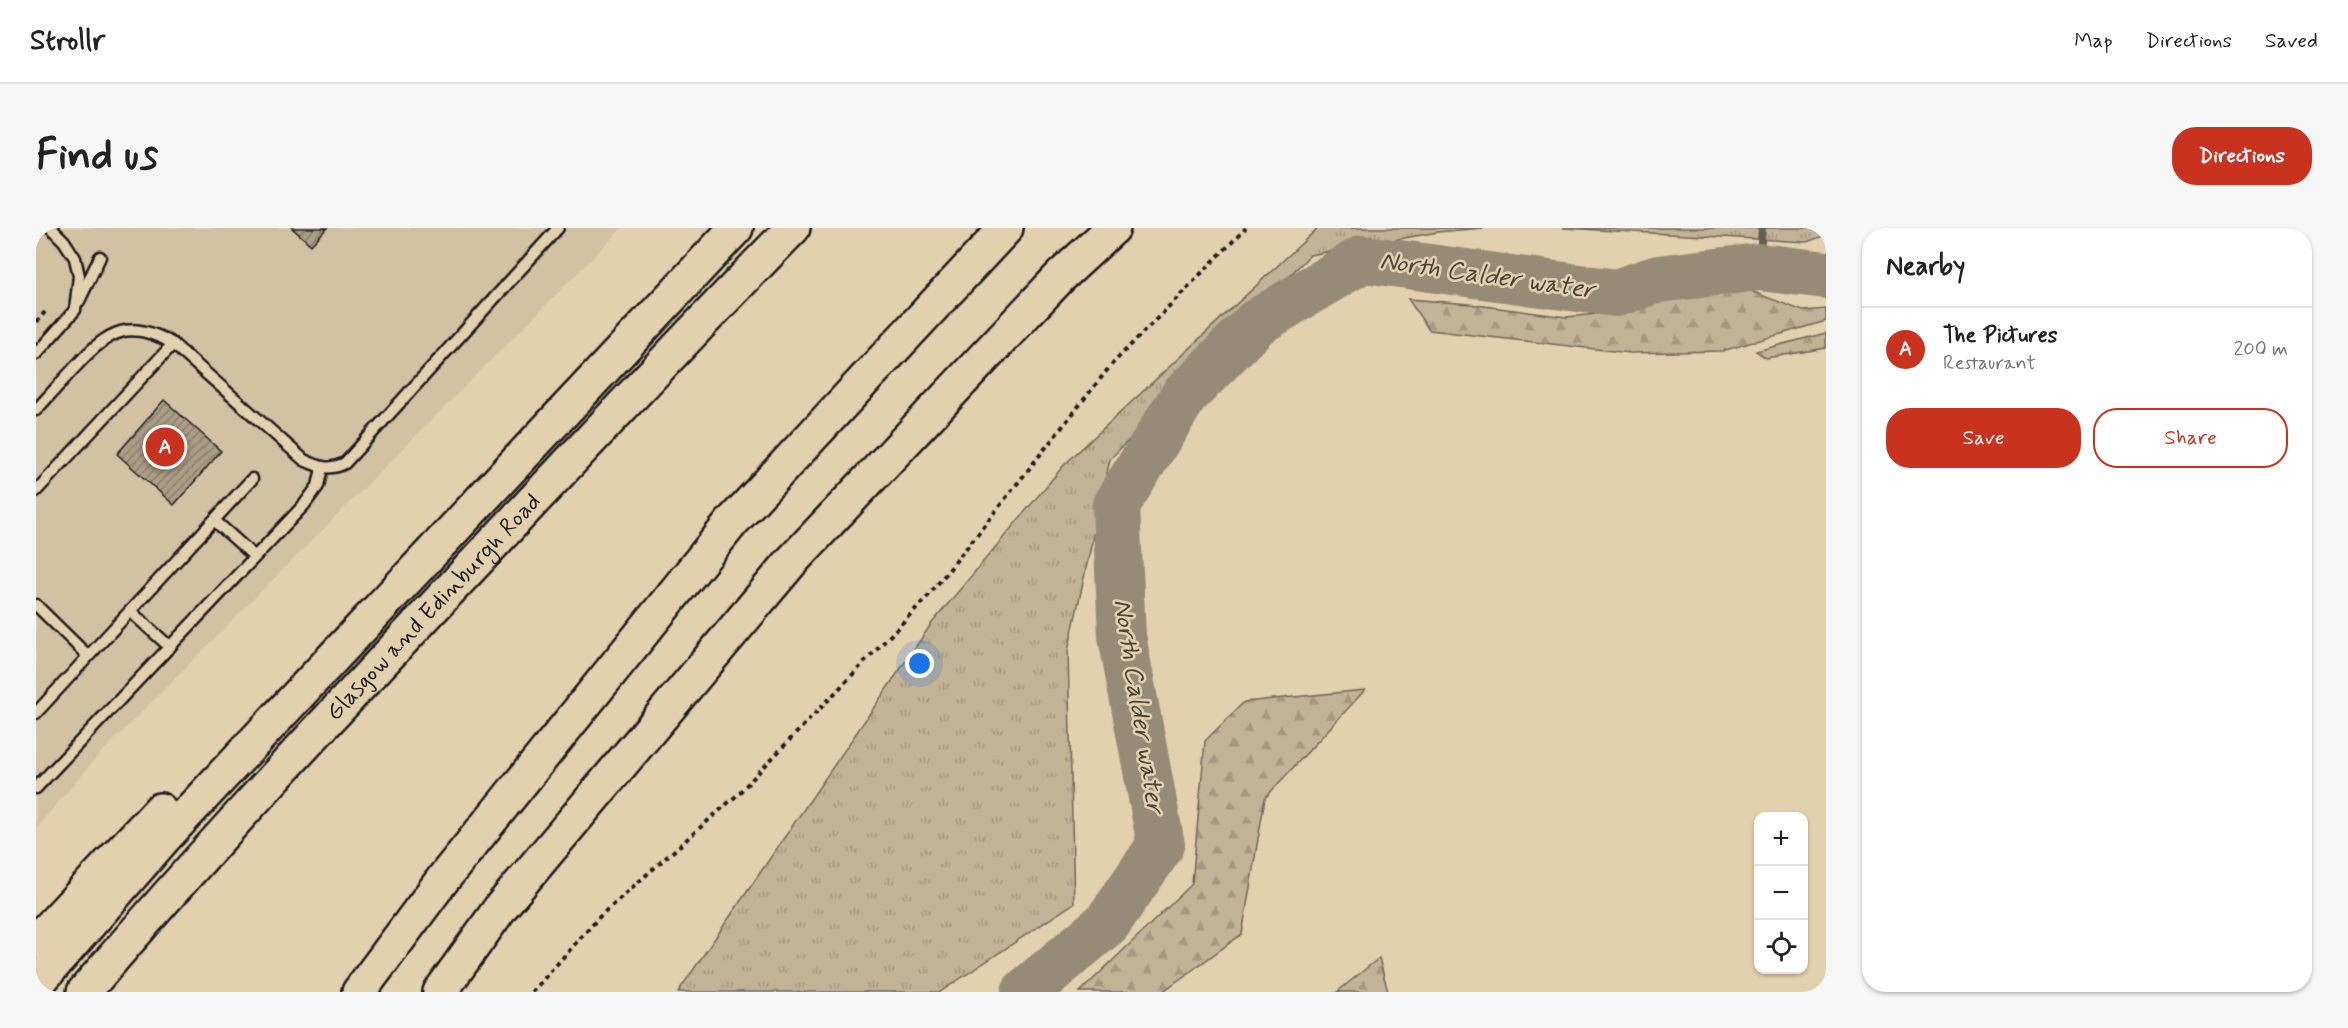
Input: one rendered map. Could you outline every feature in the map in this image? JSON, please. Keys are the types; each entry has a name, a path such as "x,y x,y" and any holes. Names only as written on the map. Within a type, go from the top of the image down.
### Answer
{"highway":[{"name":"Glasgow and Edinburgh Road","path":"36,984 165,837 736,228"},
{"name":"Glasgow and Edinburgh Road","path":"84,992 194,867 402,641 713,309 793,228"},
{"path":"359,992 443,879 732,522 1006,228"},
{"path":"440,992 501,907 791,562 1060,276 1113,228"},
{"path":"36,942 148,823 693,272"},
{"path":"115,992 402,641"}],"lane":[{"path":"51,228 75,258 79,276 75,310"},
{"path":"36,410 89,352 109,335 126,330 142,330 158,335 173,344 304,460 322,468 335,468 345,463 558,228"},
{"path":"36,354 75,310 100,257"},
{"path":"36,491 173,344"},
{"path":"36,788 304,505 318,486 322,468"},
{"path":"36,713 252,479"},
{"path":"215,521 254,556"},
{"path":"36,605 88,656"},
{"path":"130,611 170,647"}],"path":[{"path":"532,992 602,914 736,796 921,603 1112,364 1246,228"},
{"path":"46,311 52,304"}],"shaded area":[{"path":"36,228 622,228 98,756 36,828"}],"green space":[{"path":"1318,228 1483,228 1438,232 1310,255 1110,459 1068,651 1074,903 940,992 678,992 932,623 1064,465"},
{"path":"1563,228 1826,228 1826,235 1807,242"},
{"path":"1688,288 1748,290 1803,311 1826,309 1826,321 1722,351 1630,353 1429,330 1408,299 1469,304 1566,317 1629,311"},
{"path":"1826,333 1826,348 1766,358 1756,351"},
{"path":"1365,690 1265,798 1242,934 1162,992 1080,992 1192,884 1205,741 1244,702"},
{"path":"1379,958 1388,992 1337,992"}],"building":[{"path":"292,228 327,228 311,245"},
{"path":"164,400 221,451 174,505 117,454"}],"waterway":[{"path":"1759,267 1762,228"},
{"name":"North Calder water","path":"1025,992 1107,923 1161,845 1122,636 1116,505 1184,396 1256,323 1363,259 1616,293 1658,279 1759,267 1826,275"}],"place":[{"name":"The Pictures","path":"165,447"}]}
